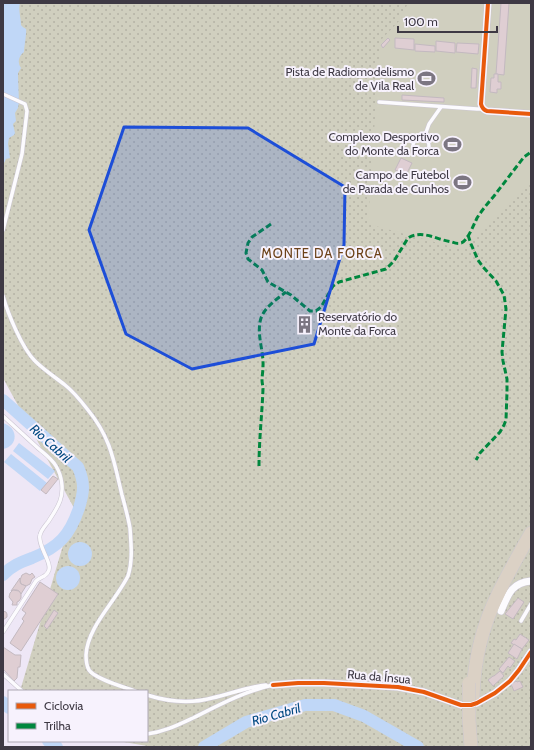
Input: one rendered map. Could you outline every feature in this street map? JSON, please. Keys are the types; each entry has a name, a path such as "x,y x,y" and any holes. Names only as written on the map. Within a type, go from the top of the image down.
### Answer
{"highway":[{"path":"471,747 469,720 474,649 486,610 531,522"},
{"path":"475,747 471,684 478,654 487,622 499,592 531,533"}],"street":[{"path":"488,3 482,104 483,109 487,112 531,114"},
{"path":"501,611 514,586 522,582 531,581"},
{"name":"Rua da Ínsua","path":"273,685 324,683 404,688 424,692 461,705 471,705 495,693 510,681 520,670 531,652"}],"lane":[{"path":"3,94 26,105 27,111 22,154 3,230"},
{"path":"379,102 483,109"},
{"path":"424,138 429,124 441,107"},
{"path":"420,137 428,140 430,146 428,151 423,154 418,153 414,150 414,142 420,137"},
{"path":"388,139 405,139 414,142"},
{"path":"3,296 16,328 28,351 35,361 67,386 89,411 102,430 112,454 129,522 131,553 129,573 90,638 87,648 86,661 88,669 93,674 132,690"},
{"path":"3,416 56,465 60,474 62,486 60,501 55,511 40,532 39,538 40,545 50,568 45,576 36,581 3,632"},
{"path":"521,621 531,604"},
{"path":"3,674 21,690"},
{"path":"148,695 170,701 188,702 213,698 251,687 273,685"},
{"path":"148,734 164,731 252,691 273,685"}],"highlighted area":[{"path":"124,127 248,128 345,187 344,245 314,344 192,369 126,334 89,230"}],"shaded area":[{"path":"3,3 531,3 531,747 153,747 124,742 148,742 148,690 20,690 74,508 3,378"},
{"name":"Complexo Desportivo do Monte da Forca","path":"408,3 531,3 531,181 464,250 368,224 380,41 400,20"}],"water":[{"path":"3,3 20,3 19,11 21,25 26,30 24,52 19,60 21,68 18,73 19,102 15,113 16,121 13,124 15,133 9,138 8,144 10,158 6,159 3,165"},
{"path":"3,423 12,428 15,436 12,444 3,449"},
{"path":"19,443 55,471 48,479 13,451"},
{"path":"11,454 47,483 40,491 4,462"},
{"path":"80,542 88,546 92,554 88,562 80,566 72,562 68,554 72,546"},
{"path":"68,566 73,567 79,573 79,583 73,589 68,590 63,589 57,583 56,578 57,573 63,567"}],"building":[{"path":"501,3 509,3 504,75 496,74"},
{"path":"388,38 390,40 383,48 381,45"},
{"path":"395,38 414,39 414,50 395,48"},
{"path":"436,41 455,43 455,53 436,51"},
{"path":"457,43 479,44 478,54 456,52"},
{"path":"415,44 435,46 435,52 415,51"},
{"path":"472,68 477,69 476,88 471,88"},
{"path":"494,74 498,74 498,82 501,82 501,89 497,89 497,93 490,92 491,78 494,78"},
{"path":"402,95 444,98 444,102 402,100"},
{"path":"401,158 412,163 406,175 395,170"},
{"name":"Reservatório do Monte da Forca","path":"307,316 310,317 311,321 308,323 304,332 300,333 298,328"},
{"path":"53,476 58,479 46,494 41,490"},
{"path":"26,573 30,575 32,573 35,577 32,579 30,584 26,586 21,584 20,580 22,575"},
{"path":"20,578 21,584 26,586 21,594 17,590 11,591"},
{"path":"40,582 58,594 21,651 10,643 24,621 22,619 26,613 22,610"},
{"path":"13,590 19,591 21,594 21,598 17,602 17,605 12,605 13,602 9,597"},
{"path":"518,598 524,602 513,619 505,614"},
{"path":"54,610 58,613 47,629 44,626"},
{"path":"3,611 6,612 7,617 3,620"},
{"path":"520,634 529,640 522,649 511,643 514,639 516,640"},
{"path":"514,644 522,649 517,659 508,653"},
{"path":"3,647 15,655 21,655 20,667 18,667 17,678 14,681 3,669"},
{"path":"509,657 515,661 510,668 508,666 503,673 499,669"},
{"path":"500,671 504,676 493,686 488,680"},
{"path":"516,681 520,681 523,687 514,691 511,684"}],"waterway":[{"name":"Rio Cabril","path":"3,400 78,467 82,478 83,488 81,502 76,517 72,526 62,539 41,554 9,569 3,575"},
{"name":"Rio Cabril","path":"3,702 8,707"},
{"name":"Rio Cabril","path":"204,747 246,722 305,705 334,705 364,716 418,747"},
{"name":"Rio Cabril","path":"50,742 57,747"}],"marked path":[{"path":"271,224 252,237 248,243 246,253 248,259 262,270 268,282 291,295 310,311 316,311 321,307 333,286 339,282 386,269 394,261 408,238 424,235 456,243 463,242 483,209 524,157 531,152"},
{"path":"468,235 478,260 496,281 504,295 506,309 502,352 507,379 506,420 500,432 480,453 476,460"},
{"path":"259,466 263,389 263,361 259,330 261,318 265,310 286,292"}],"cycle path":[{"path":"488,3 481,105 483,109 487,111 531,114"},
{"path":"273,685 324,683 398,687 424,692 461,705 471,705 495,693 510,681 531,652"}],"place":[{"name":"Pista de Radiomodelismo de Vila Real","path":"427,79"},
{"name":"Complexo Desportivo do Monte da Forca","path":"452,144"},
{"name":"Campo de Futebol de Parada de Cunhos","path":"462,182"},
{"name":"Reservatório do Monte da Forca","path":"305,324"}],"district":[{"name":"MONTE DA FORCA","path":"322,253"}]}
